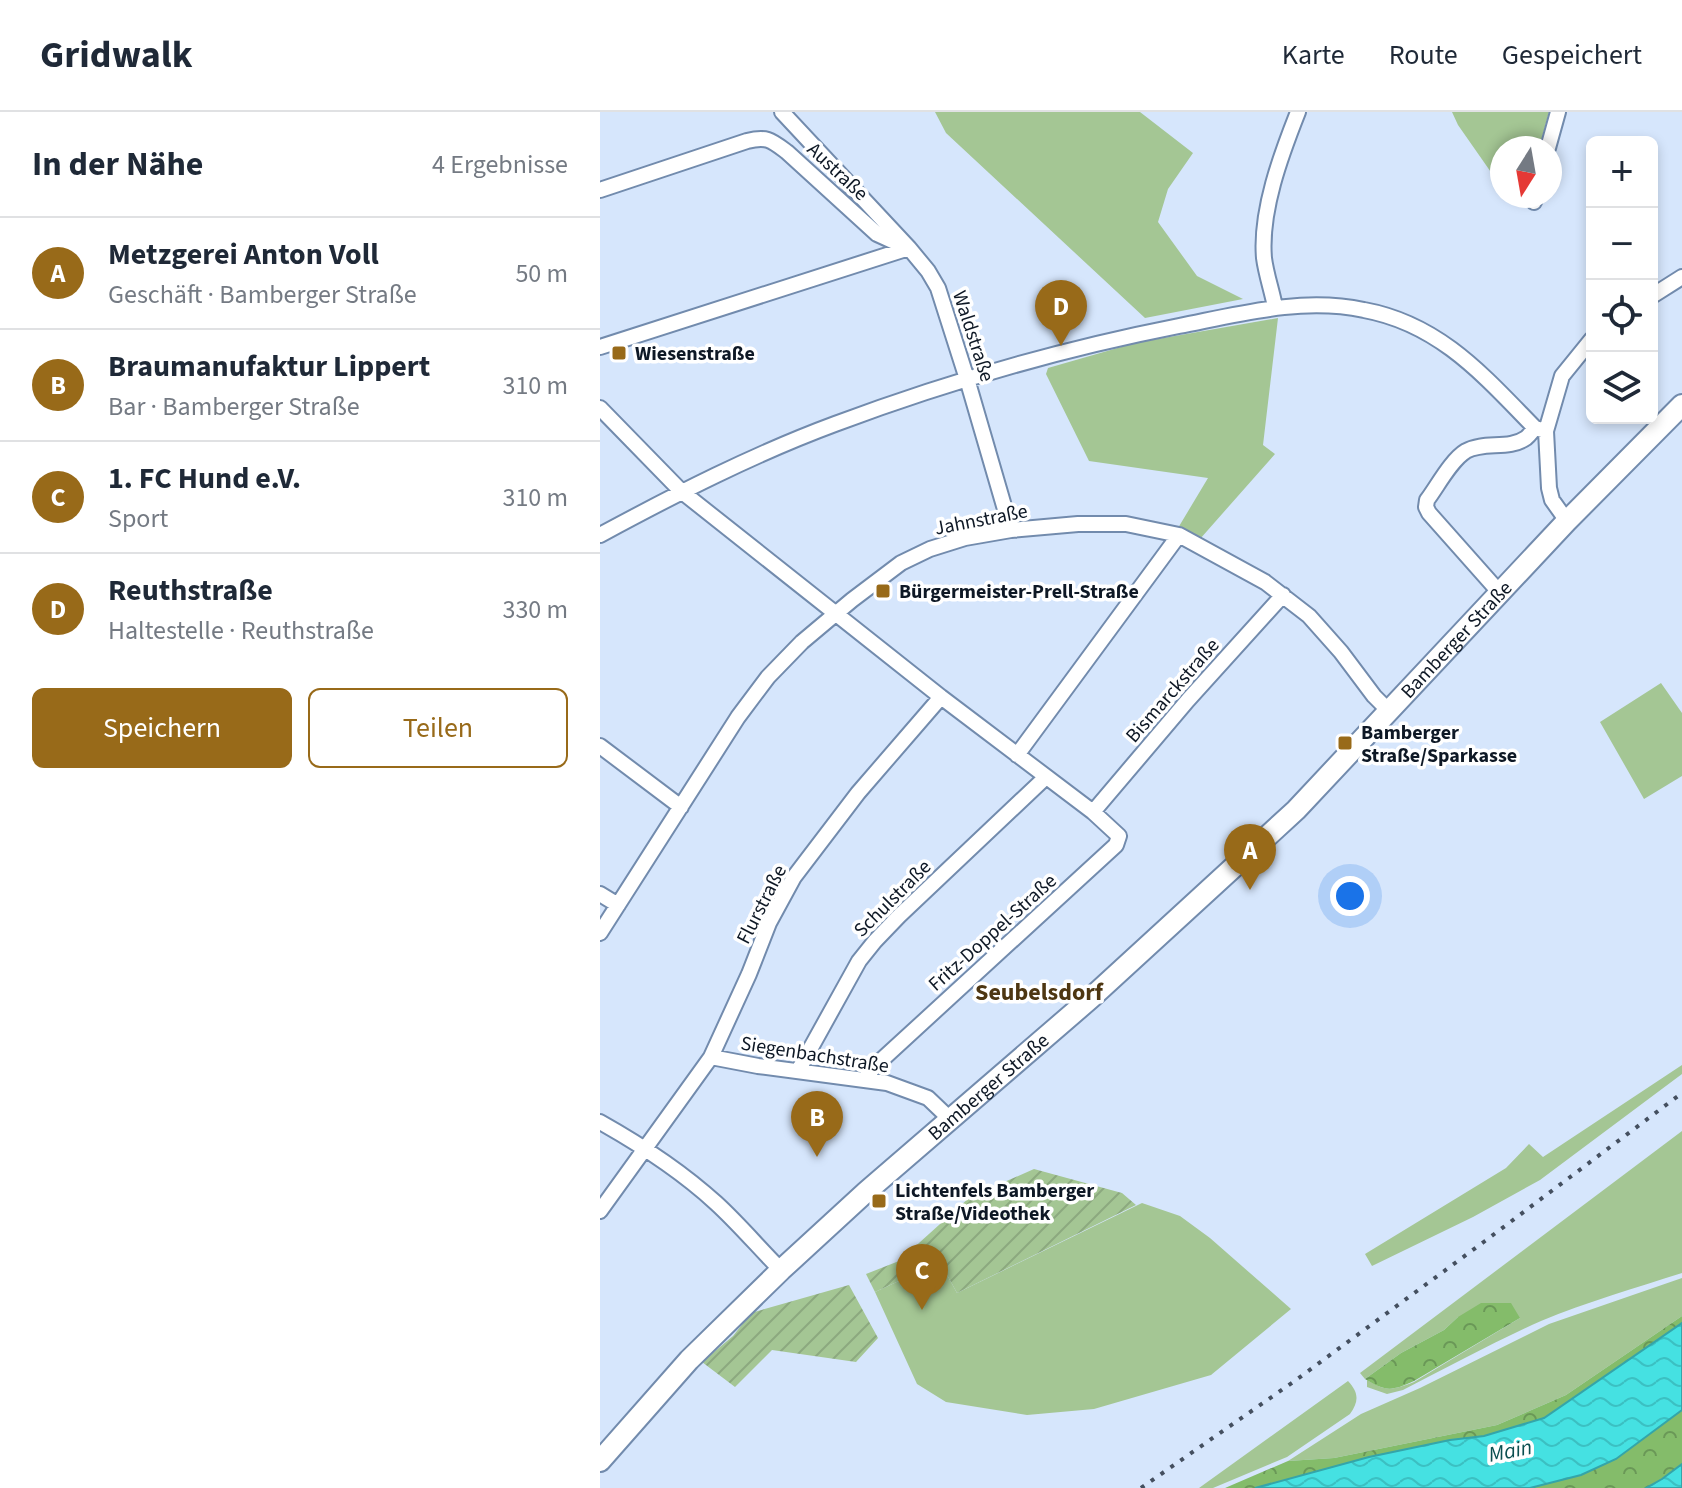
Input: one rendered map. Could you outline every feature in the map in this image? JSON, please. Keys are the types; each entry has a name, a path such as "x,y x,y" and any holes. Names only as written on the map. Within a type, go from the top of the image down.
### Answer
{"street":[{"name":"Waldstraße","path":"782,112 909,248 938,288 1011,530"},
{"path":"1275,307 1264,259 1264,231 1272,191 1298,112"},
{"path":"1551,136 1558,112"},
{"name":"Austraße","path":"600,190 747,141 760,138 771,140 877,234 909,248"},
{"path":"600,347 909,248"},
{"path":"1658,292 1682,277"},
{"path":"600,535 681,491 750,459 834,424 967,379 1131,336 1275,307 1324,305 1364,310 1423,330 1466,359 1541,430"},
{"path":"1567,521 1552,500 1541,430 1562,376 1586,346"},
{"name":"Bamberger Straße","path":"600,1461 689,1360 781,1270 866,1192 1092,997 1296,810 1567,521 1682,405"},
{"path":"600,408 681,491 834,614 1093,812"},
{"path":"1500,593 1429,513 1427,500 1459,456 1468,450 1516,442 1541,430"},
{"name":"Jahnstraße","path":"600,933 738,717 768,677 834,614 901,563 930,549 965,538 1078,524 1126,524 1179,535 1265,582 1309,616 1388,710"},
{"path":"1017,755 1179,535"},
{"name":"Bismarckstraße","path":"1093,812 1283,595"},
{"name":"Flurstraße","path":"600,1211 711,1057 769,923 794,877 858,793 941,697"},
{"path":"600,746 681,807"},
{"name":"Schulstraße","path":"798,1071 859,961 875,941 1046,777"},
{"name":"Fritz-Doppel-Straße","path":"864,1080 875,1066 1116,845 1119,836 1093,812"},
{"path":"600,894 618,905"},
{"name":"Siegenbachstraße","path":"711,1057 887,1083 928,1098 950,1119"},
{"path":"600,1122 645,1147 717,1203 781,1270"}],"shaded area":[{"path":"935,112 1140,112 1193,153 1168,189 1158,222 1197,276 1243,299 1145,318 946,133"},
{"path":"1452,112 1549,112 1542,136 1490,136 1490,171"},
{"path":"1278,318 1263,445 1275,454 1200,539 1178,528 1208,478 1089,461 1046,374 1048,368 1135,343"},
{"path":"1661,683 1682,713 1682,776 1644,799 1600,722"},
{"path":"1682,1065 1682,1074 1540,1180 1473,1217 1372,1266 1365,1254 1506,1168 1529,1144 1543,1157"},
{"path":"1682,1131 1682,1273 1541,1321 1403,1390 1387,1394 1367,1387 1367,1380 1390,1388 1414,1382 1520,1318 1458,1317 1444,1330 1401,1353 1365,1379 1360,1373"},
{"path":"1034,1169 1122,1193 1136,1205 957,1293 940,1262 875,1292 866,1274 899,1261 970,1197"},
{"path":"1142,1203 1180,1216 1210,1238 1291,1309 1211,1375 1094,1409 1027,1415 946,1402 917,1384 875,1292 940,1262 957,1293"},
{"path":"1682,1278 1682,1316 1566,1395 1497,1425 1334,1458 1288,1461 1361,1414 1549,1324"},
{"path":"849,1285 878,1338 856,1362 772,1350 735,1387 702,1362 733,1336 751,1313"},
{"path":"1348,1381 1356,1397 1350,1414 1287,1457 1213,1488 1199,1488"}],"green space":[{"path":"1481,1303 1511,1303 1520,1318 1414,1381 1384,1388 1365,1379 1401,1353 1444,1330"},
{"path":"1682,1316 1682,1323 1544,1418 1484,1436 1369,1457 1255,1488 1225,1488 1288,1461 1334,1458 1497,1425 1566,1395"},
{"path":"1682,1410 1682,1464 1646,1488 1530,1488 1581,1475 1616,1459"}],"water":[{"name":"Main","path":"1682,1323 1682,1410 1616,1459 1581,1475 1530,1488 1255,1488 1369,1457 1484,1436 1544,1418"},
{"path":"1682,1464 1682,1488 1646,1488 1662,1479"}],"railway":[{"path":"1141,1488 1296,1380 1682,1093"}],"place":[{"name":"Reuthstraße","path":"1061,346"},
{"name":"Wiesenstraße","path":"619,353"},
{"name":"Bürgermeister-Prell-Straße","path":"883,591"},
{"name":"Bamberger Straße/Sparkasse","path":"1345,743"},
{"name":"Metzgerei Anton Voll","path":"1250,890"},
{"name":"Braumanufaktur Lippert","path":"817,1157"},
{"name":"Lichtenfels Bamberger Straße/Videothek","path":"879,1201"},
{"name":"1. FC Hund e.V.","path":"922,1310"}],"district":[{"name":"Seubelsdorf","path":"1039,992"}]}
